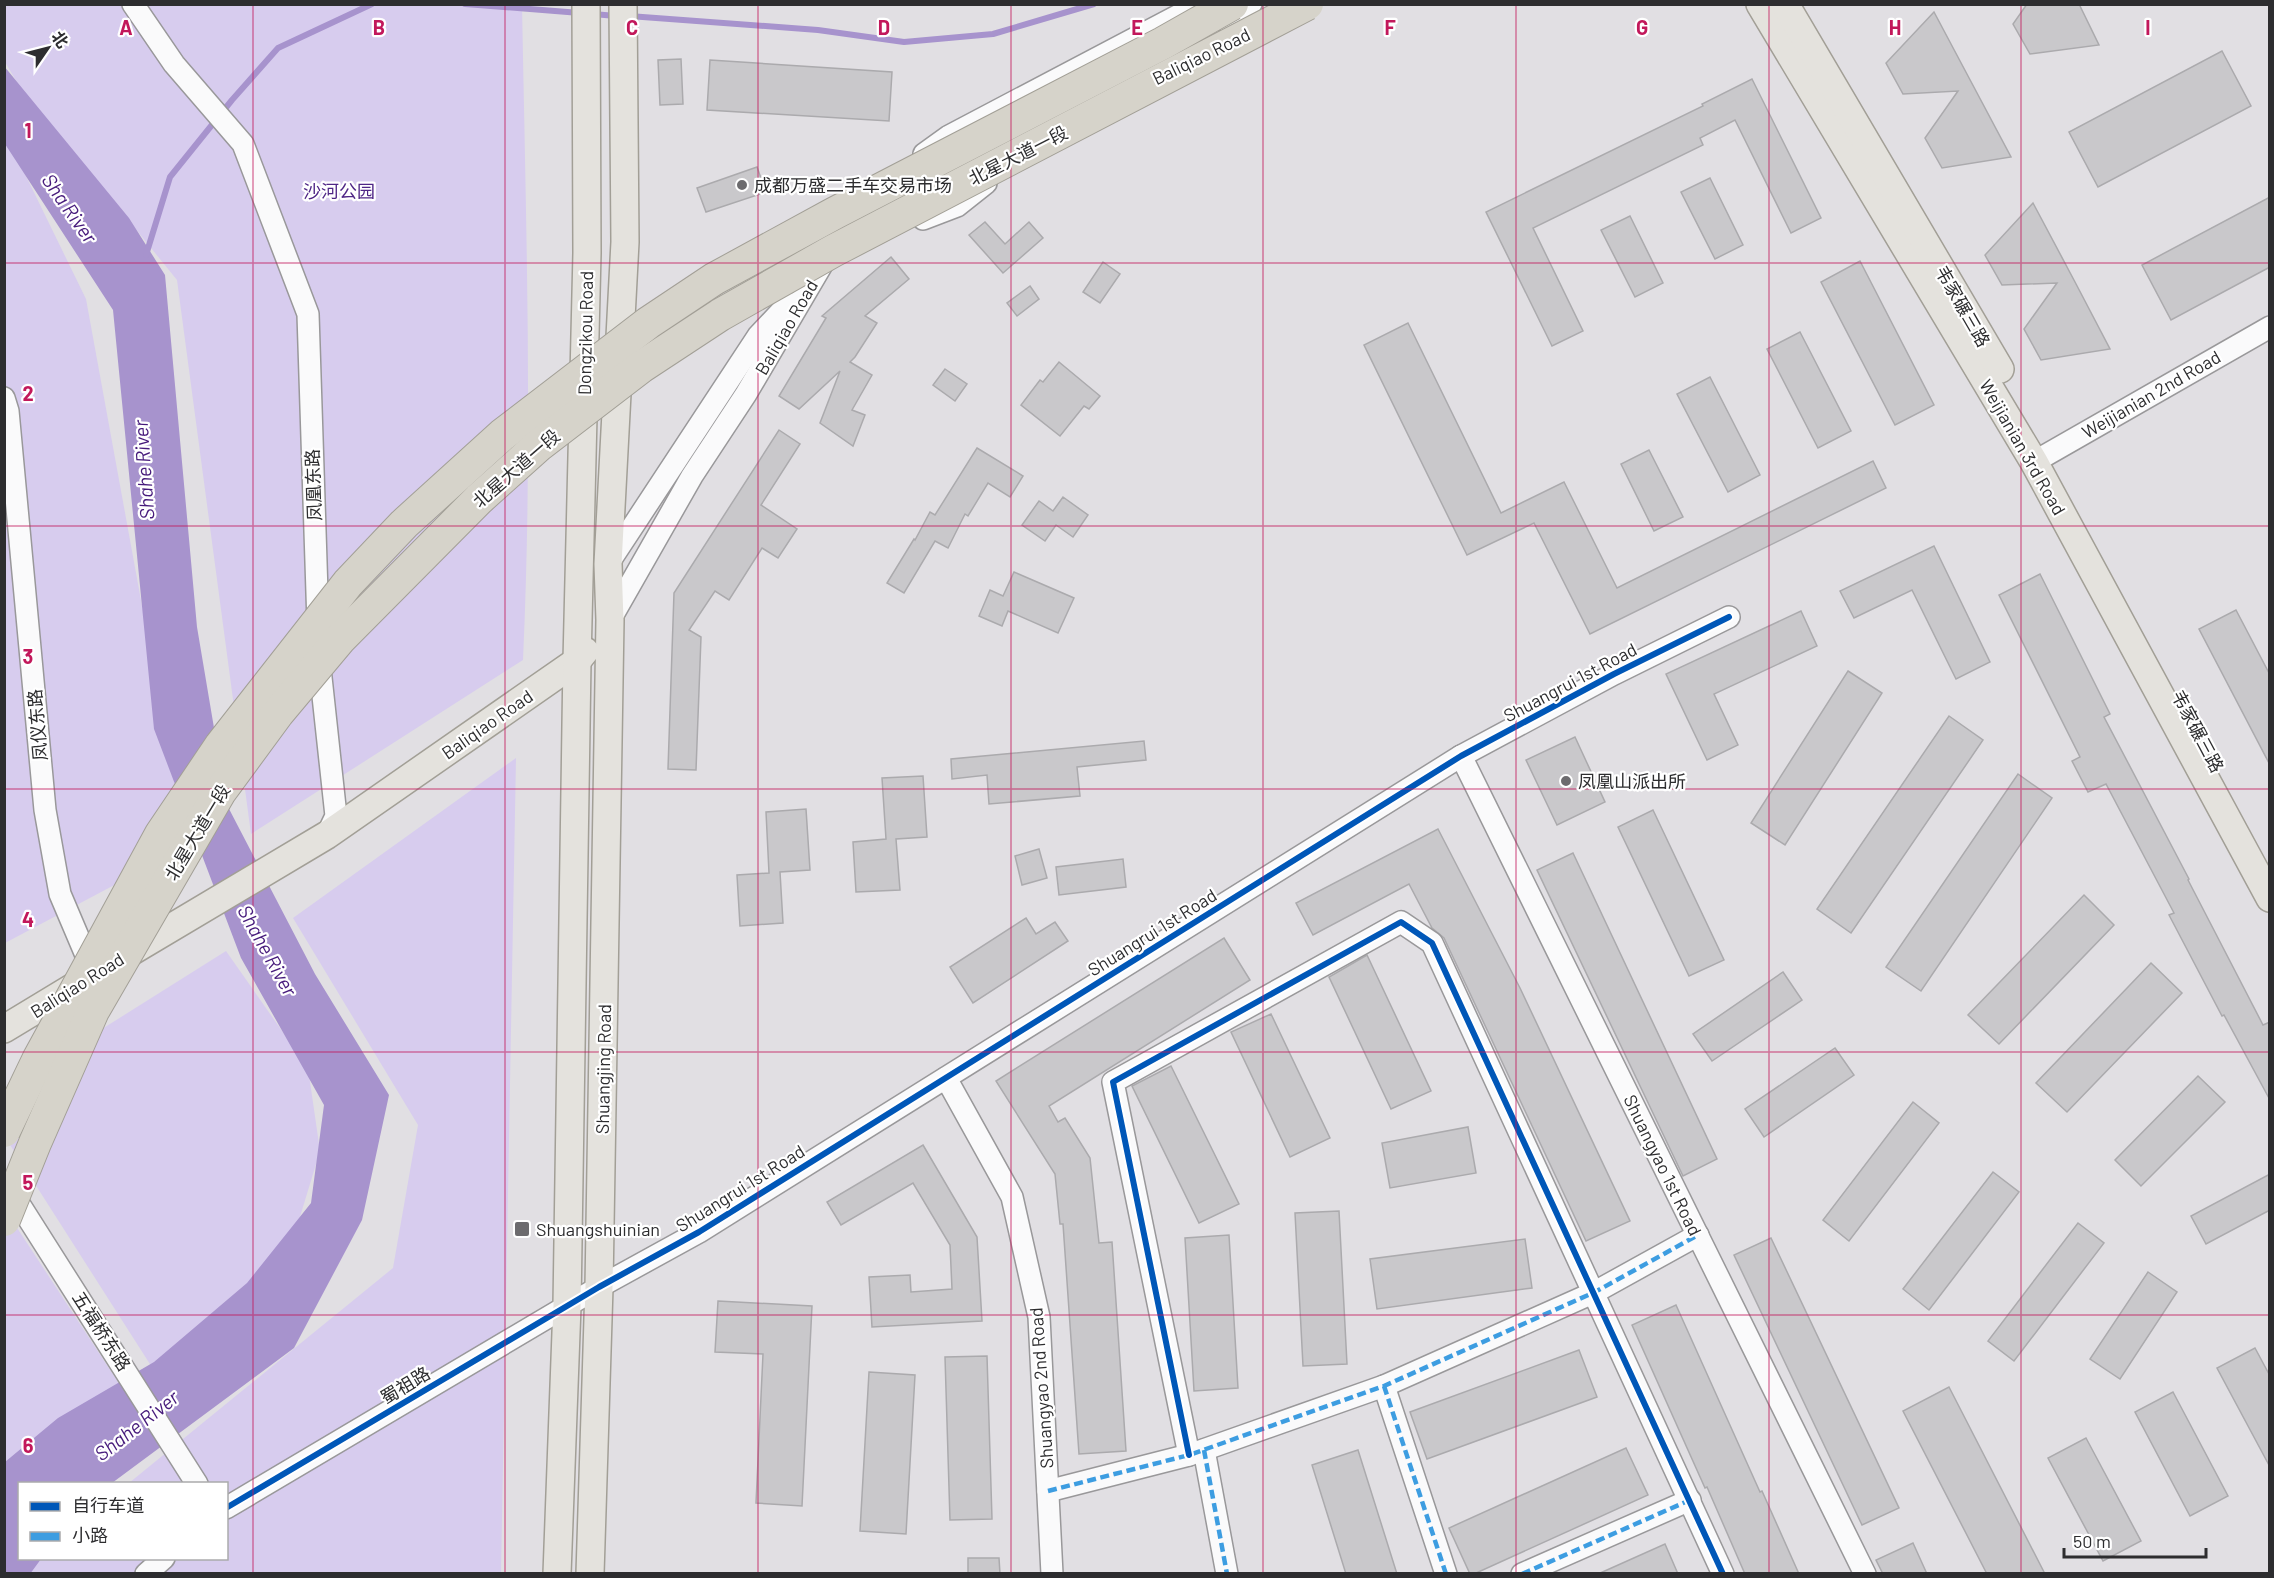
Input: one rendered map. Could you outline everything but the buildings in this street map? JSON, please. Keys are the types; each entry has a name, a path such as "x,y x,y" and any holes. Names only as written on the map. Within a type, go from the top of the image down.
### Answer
{"highway":[{"name":"北星大道一段","path":"4,1131 38,1060 161,834 220,746 348,583 404,524 502,435 648,323 714,279 835,213 1163,43 1232,4"},
{"name":"北星大道一段","path":"4,1220 93,1011 220,792 278,713 340,639 479,499 538,446 641,366 720,315 833,251 1306,4"}],"main road":[{"name":"Dongzikou Road","path":"577,661 587,253 586,4"},
{"name":"Dongzikou Road","path":"608,564 625,242 623,4"},
{"name":"Weijianian 3rd Road","path":"1760,4 2041,457 2270,898"},
{"name":"韦家碾三路","path":"1785,4 2270,866"},
{"name":"Shuangjing Road","path":"590,1574 599,1287 610,620 608,564"},
{"name":"Baliqiao Road","path":"4,1029 327,835 577,661 610,620"},
{"name":"Shuangjing Road","path":"557,1574 567,1306 577,661"}],"street":[{"name":"凤凰东路","path":"133,4 174,64 243,144 308,314 320,672 336,816 327,835"},
{"name":"Baliqiao Road","path":"610,620 692,476 746,394 847,222 904,169 949,136 1200,4"},
{"name":"Baliqiao Road","path":"608,564 758,336 855,227 886,205 1251,4"},
{"name":"Baliqiao Road","path":"820,269 936,212 957,206 1084,114 1306,4"},
{"name":"Weijianian 2nd Road","path":"2041,457 2270,327"},
{"name":"凤仪东路","path":"4,398 8,411 45,810 60,894 94,975"},
{"name":"Shuangrui 1st Road","path":"599,1287 699,1232 1461,756 1614,674 1729,617"},
{"name":"Shuangyao 1st Road","path":"1461,756 1866,1574"},
{"path":"1227,1574 1197,1453 1113,1082 1401,922 1432,943 1595,1292 1723,1574"},
{"name":"Shuangyao 2nd Road","path":"946,1078 1012,1197 1039,1317 1052,1574"},
{"name":"五福桥东路","path":"4,1180 127,1370 196,1482"},
{"path":"1048,1491 1197,1453 1384,1386 1595,1292 1698,1235"},
{"name":"蜀祖路","path":"228,1507 599,1287"},
{"path":"1384,1386 1446,1574"},
{"path":"1522,1574 1690,1500"},
{"path":"146,1574 162,1560"}],"green space":[{"name":"沙河公园","path":"5,5 522,5 528,414 523,660 251,834 177,280 18,84 5,62"},
{"path":"4,131 86,299 186,847 5,943"},
{"path":"516,758 501,1573 28,1574 35,1560 228,1560 228,1482 130,1482 393,1268 418,1125 293,918"},
{"path":"226,951 308,1068 320,1151 299,1220 257,1296 155,1372 5,1137 5,1090"},
{"path":"4,1208 120,1385 4,1495"}],"water":[{"path":"4,66 129,218 165,275 197,627 227,805 315,974 389,1095 362,1220 294,1348 113,1482 18,1482 18,1560 40,1560 30,1574 5,1573 5,1462 58,1418 154,1362 247,1283 311,1203 324,1105 241,958 154,729 113,310 5,144"}],"waterway":[{"path":"146,255 170,177 232,100 278,48 372,4"},
{"path":"465,4 580,13"},
{"path":"629,16 818,30 904,42 993,34 1094,4"},
{"path":"593,14 616,16"}],"marked path":[{"path":"1048,1491 1189,1455 1384,1386 1595,1292 1698,1235"},
{"path":"1384,1386 1446,1574"},
{"path":"1204,1450 1227,1574"},
{"path":"1522,1574 1690,1500"}],"cycle path":[{"path":"228,1507 599,1287 699,1232 1461,756 1614,674 1729,617"},
{"path":"1189,1455 1113,1082 1401,922 1432,943 1723,1574"}],"place":[{"name":"成都万盛二手车交易市场","path":"742,185"},
{"name":"凤凰山派出所","path":"1566,781"},
{"name":"Shuangshuinian","path":"522,1229"}],"water label":[{"name":"Sha River","path":"70,208"},
{"name":"Shahe River","path":"143,470"},
{"name":"Shahe River","path":"268,950"},
{"name":"Shahe River","path":"136,1425"}]}
